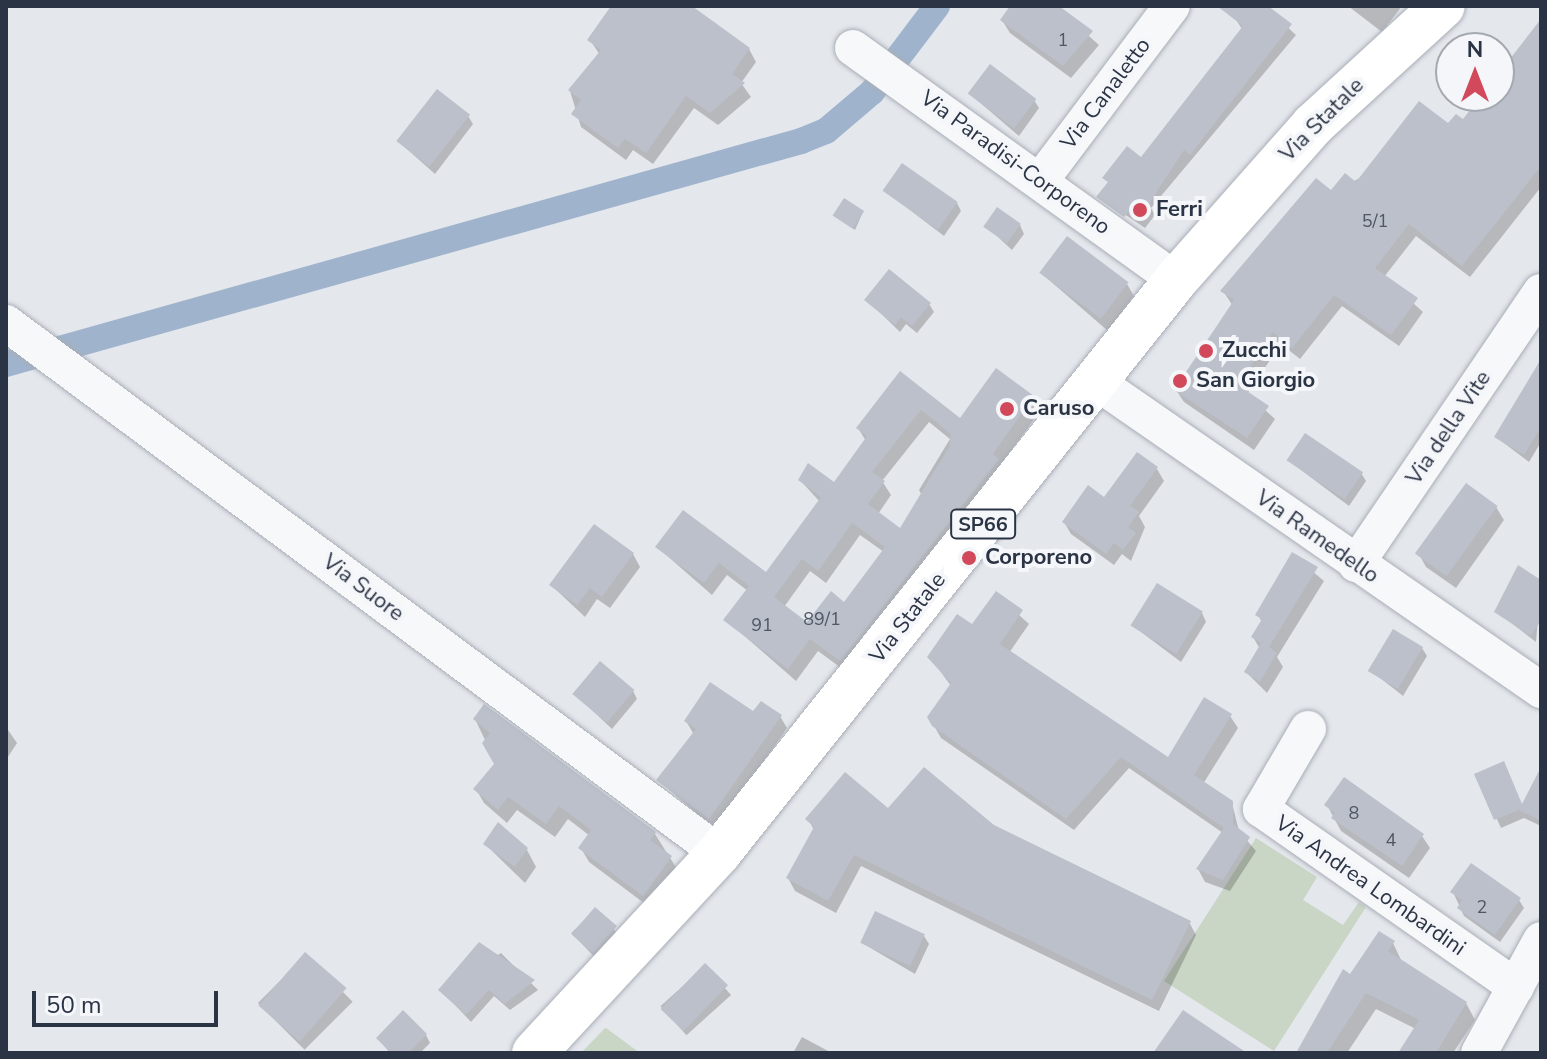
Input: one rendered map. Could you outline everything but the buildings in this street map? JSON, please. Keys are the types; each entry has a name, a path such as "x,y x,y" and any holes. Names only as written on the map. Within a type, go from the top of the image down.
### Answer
{"main road":[{"name":"Via Statale","path":"534,1053 719,853 1176,280 1313,125 1443,6"}],"street":[{"name":"Via Canaletto","path":"1040,181 1172,6"},
{"name":"Via Paradisi-Corporeno","path":"853,48 1176,280"},
{"name":"Via della Vite","path":"1356,564 1541,292"},
{"name":"Via Suore","path":"17,331 719,853"},
{"name":"Via Ramedello","path":"1095,381 1541,690"},
{"name":"Via Andrea Lombardini","path":"1308,729 1261,809 1516,987"},
{"path":"1479,1053 1541,940"}],"green space":[{"path":"1256,838 1317,877 1303,900 1343,925 1359,902 1366,907 1274,1051 1164,981"},
{"path":"606,1028 640,1053 581,1053"}],"waterway":[{"path":"6,364 801,141 826,131 872,92 937,6"}],"place":[{"name":"Ferri","path":"1140,210"},
{"name":"Zucchi","path":"1206,351"},
{"name":"San Giorgio","path":"1180,381"},
{"name":"Caruso","path":"1007,409"},
{"name":"Corporeno","path":"969,558"}]}
